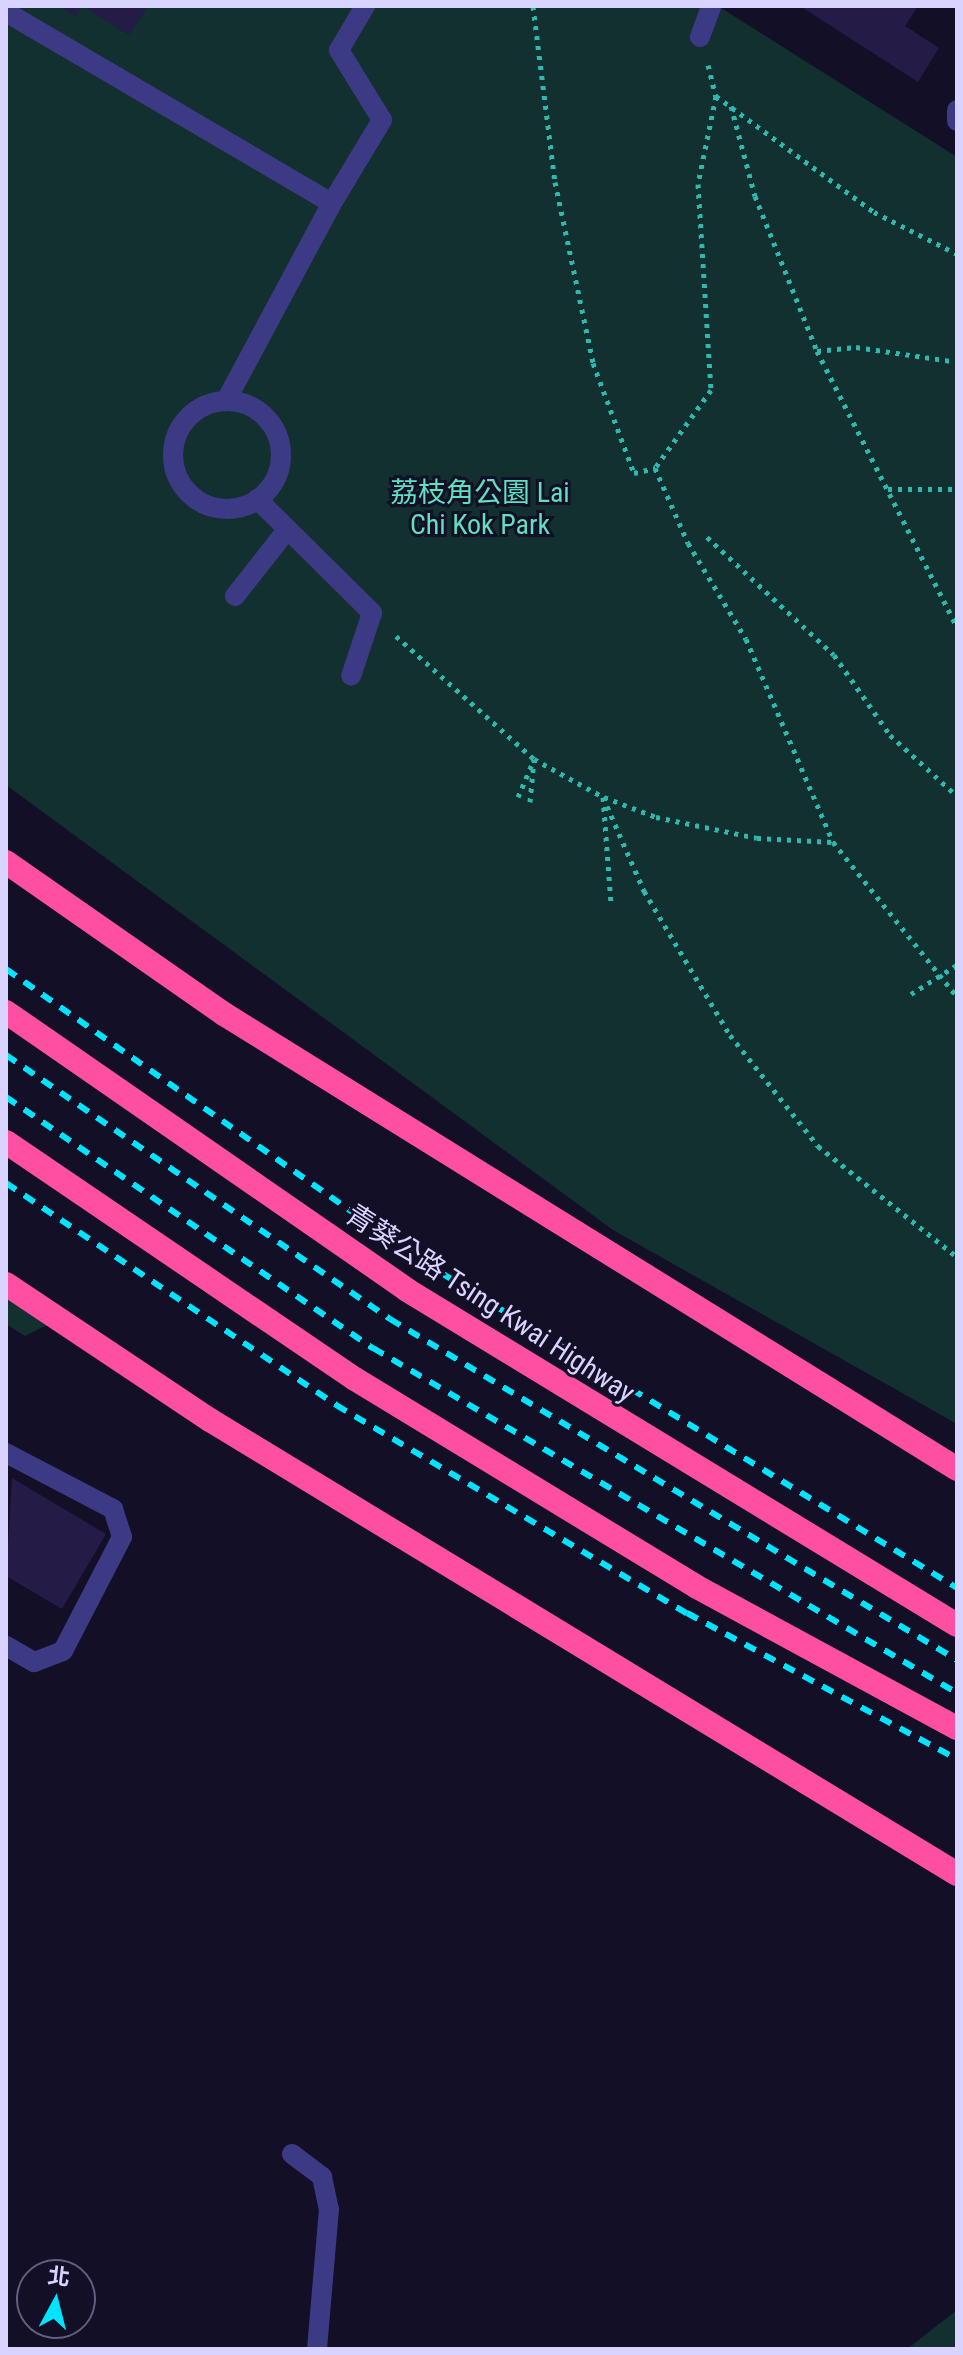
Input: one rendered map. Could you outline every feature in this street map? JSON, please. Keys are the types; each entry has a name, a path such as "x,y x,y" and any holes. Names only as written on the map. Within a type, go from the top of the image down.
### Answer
{"highway":[{"path":"6,862 224,1014 957,1469"},
{"name":"青葵公路 Tsing Kwai Highway","path":"6,1012 407,1290 957,1625"},
{"path":"6,1142 355,1379 697,1587 957,1728"},
{"path":"6,1284 210,1420 957,1874"}],"street":[{"path":"226,401 257,411 279,442 278,472 257,499 232,508 206,505 185,489 173,466 184,422 226,401 332,203 382,120 339,50 365,6"},
{"path":"700,37 711,6"},
{"path":"6,12 332,203"},
{"path":"957,110 957,121"},
{"path":"257,499 372,613 351,676"},
{"path":"235,596 287,530"},
{"path":"6,1453 113,1509 122,1537 63,1651 34,1662 6,1646"},
{"path":"292,2154 322,2177 329,2209 317,2349"}],"path":[{"path":"533,6 555,182 593,363 634,473 655,468 711,390 698,184 716,96 700,37"},
{"path":"716,96 874,212 957,254"},
{"path":"731,106 755,196 817,351 957,627"},
{"path":"817,351 856,347 957,362"},
{"path":"655,468 688,543 746,639 833,842 957,997"},
{"path":"887,489 930,493 957,489"},
{"path":"707,537 834,655 890,735 957,796"},
{"path":"372,613 534,759 603,797 656,817 757,838 833,842"},
{"path":"518,797 534,759"},
{"path":"530,802 534,759"},
{"path":"603,797 611,904"},
{"path":"603,797 644,891 730,1035 818,1146 957,1257"},
{"path":"911,994 957,965"}],"green space":[{"name":"荔枝角公園 Lai Chi Kok Park","path":"6,6 718,6 957,157 957,1424 613,1230 6,785"},
{"path":"6,1293 49,1324 25,1336 6,1324"},
{"path":"957,2310 957,2349 907,2349"}],"building":[{"path":"60,6 82,6 76,16"},
{"path":"82,6 148,6 129,35"},
{"path":"800,6 918,6 905,26 939,48 918,82"},
{"path":"12,1478 106,1534 62,1609 6,1576"}],"railway":[{"path":"6,969 425,1263 957,1588"},
{"path":"6,1055 390,1319 957,1660"},
{"path":"6,1097 373,1348 957,1693"},
{"path":"6,1183 336,1405 687,1613 957,1759"}]}
